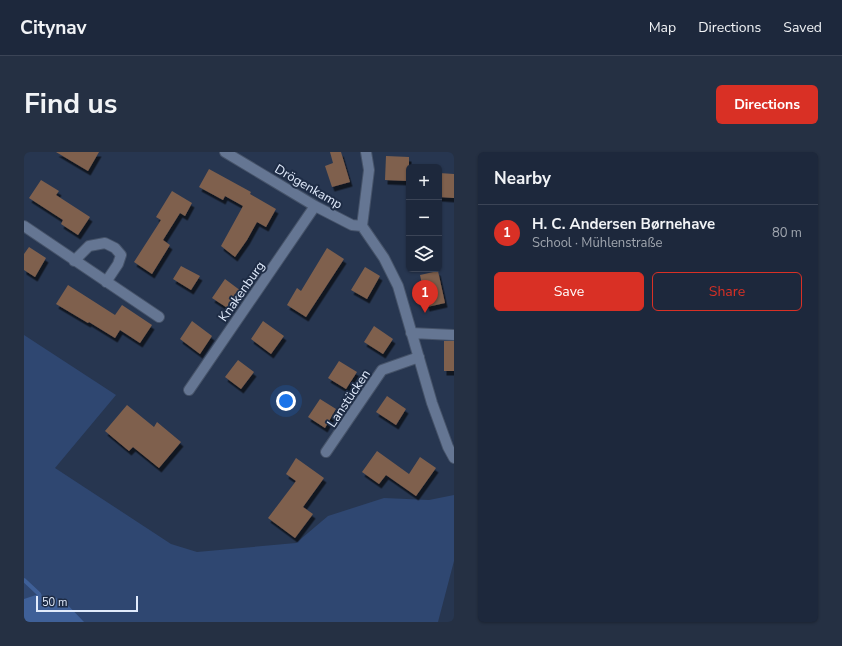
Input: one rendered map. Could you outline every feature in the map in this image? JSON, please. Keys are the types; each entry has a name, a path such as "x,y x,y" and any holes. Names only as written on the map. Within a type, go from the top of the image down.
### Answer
{"street":[{"name":"Drögenkamp","path":"225,152 315,206 352,226 362,226"},
{"path":"366,152 369,170 362,226 384,258 398,286 432,403 448,447 454,458"},
{"name":"Knakenburg","path":"188,390 315,206"},
{"path":"24,226 159,317"},
{"path":"74,261 89,246 104,243 115,248 121,255 118,264 106,282"},
{"path":"411,334 454,335"},
{"name":"Lanstücken","path":"326,452 382,370 419,357"}],"shaded area":[{"path":"24,335 116,395 55,468 171,544 197,552 296,543 328,516 384,498 429,500 454,495 454,561 438,622 24,622"},
{"path":"39,594 63,600 84,622 24,622 24,599"}],"building":[{"path":"56,152 99,152 88,171"},
{"path":"330,152 341,152 350,182 332,187 325,166 333,163"},
{"path":"386,156 409,157 409,164 406,164 406,181 385,180"},
{"path":"209,169 251,192 250,194 276,209 266,227 257,222 235,257 221,246 243,206 225,196 223,200 199,187"},
{"path":"442,173 454,174 454,198 442,197"},
{"path":"41,180 59,191 56,195 90,217 78,235 61,224 63,220 29,198"},
{"path":"172,191 192,203 185,216 180,213 163,240 170,245 152,274 134,262 161,220 156,217"},
{"path":"29,247 46,258 35,277 24,270 24,254"},
{"path":"327,248 344,259 306,317 287,305 297,288 301,291"},
{"path":"181,266 200,276 191,290 173,279"},
{"path":"365,267 380,276 367,299 351,290"},
{"path":"438,272 445,303 427,307 420,275"},
{"path":"225,279 241,291 229,309 212,298"},
{"path":"68,285 115,315 122,305 152,325 140,343 120,330 115,338 56,304"},
{"path":"192,321 212,336 200,354 180,339"},
{"path":"263,321 284,336 271,354 251,339"},
{"path":"374,326 393,339 383,354 364,342"},
{"path":"444,341 454,341 454,371 444,371"},
{"path":"238,360 254,372 241,389 225,377"},
{"path":"339,361 357,372 346,389 328,378"},
{"path":"387,396 406,409 396,425 376,412"},
{"path":"320,399 336,409 325,428 308,417"},
{"path":"127,405 154,427 157,422 181,442 159,468 133,447 129,451 105,431"},
{"path":"377,451 409,474 420,457 436,468 416,496 386,475 379,484 362,472"},
{"path":"296,458 324,478 303,507 313,514 295,538 268,518 296,481 286,474"}],"waterway":[{"path":"24,580 39,594"}],"place":[{"name":"H. C. Andersen Børnehave","path":"425,313"}]}
